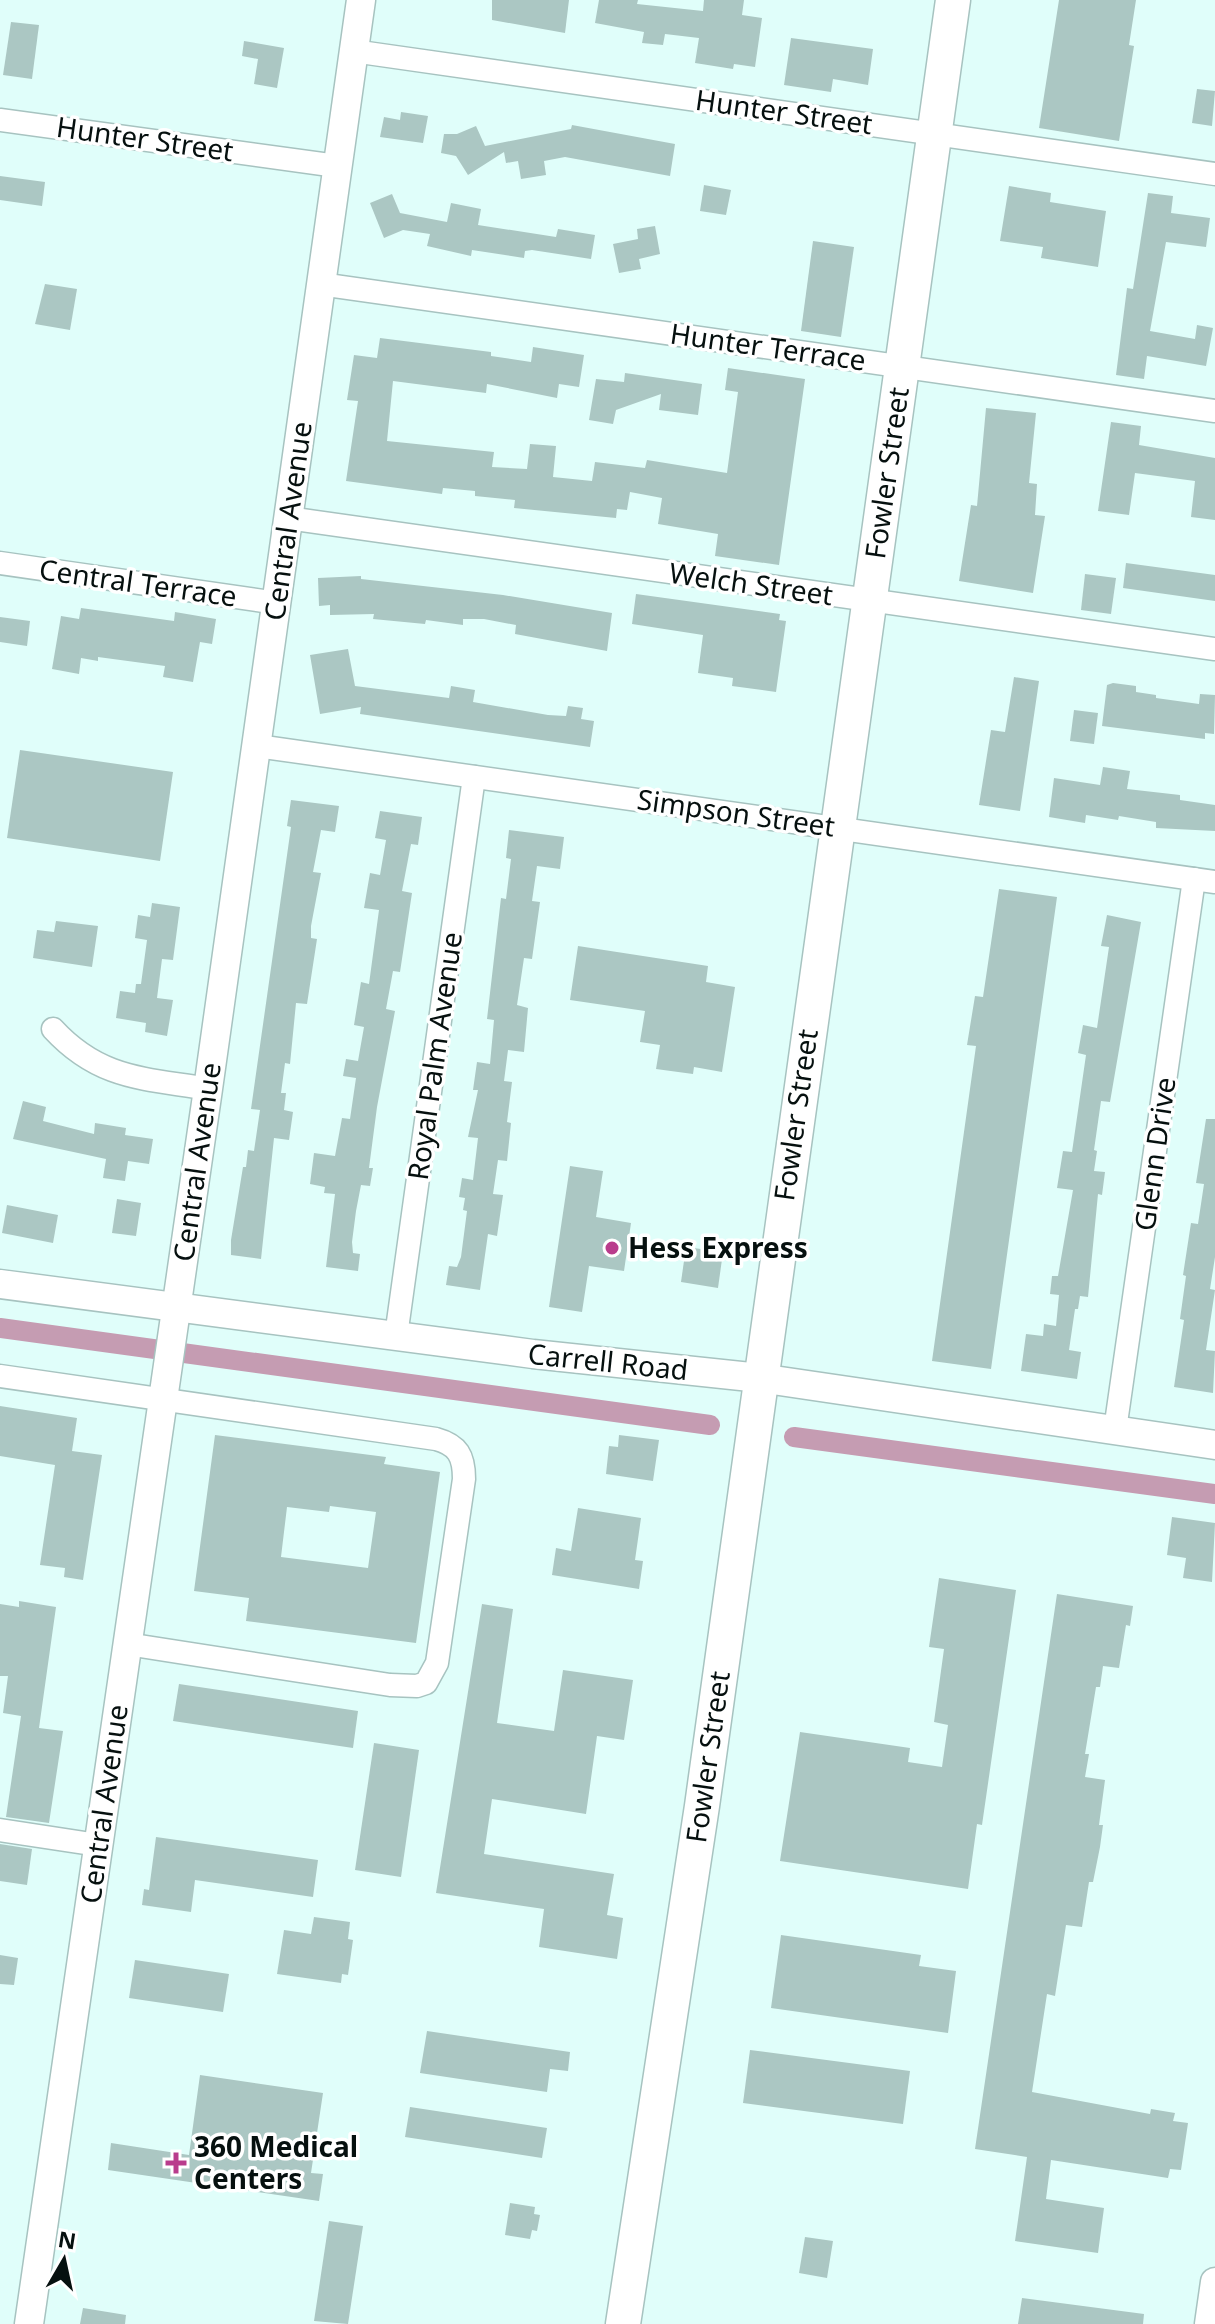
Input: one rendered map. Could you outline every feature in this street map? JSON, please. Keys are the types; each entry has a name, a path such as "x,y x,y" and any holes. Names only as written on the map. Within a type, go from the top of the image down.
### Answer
{"main road":[{"name":"Fowler Street","path":"623,2324 702,1806 953,0"}],"street":[{"name":"Central Avenue","path":"29,2324 257,746 361,0"},
{"name":"Hunter Street","path":"353,51 1215,174"},
{"name":"Hunter Street","path":"0,120 337,166"},
{"name":"Hunter Terrace","path":"320,284 1215,411"},
{"name":"Welch Street","path":"288,518 1215,649"},
{"name":"Central Terrace","path":"0,563 277,603"},
{"name":"Simpson Street","path":"257,746 1204,880"},
{"name":"Royal Palm Avenue","path":"396,1336 474,777"},
{"name":"Glenn Drive","path":"1115,1430 1204,880"},
{"path":"53,1029 81,1057 105,1069 208,1089"},
{"name":"Carrell Road","path":"0,1284 174,1317 396,1336 760,1378 1215,1445"},
{"path":"0,1376 164,1389 444,1441 457,1448 463,1463 457,1525 435,1673 426,1683 417,1686 127,1644"},
{"path":"0,1830 98,1845"},
{"path":"1209,2324 1215,2282"}],"building":[{"path":"492,0 569,0 565,33 492,20"},
{"path":"599,0 638,0 637,4 703,11 704,0 744,0 742,15 762,18 755,67 734,64 733,69 695,63 699,38 665,34 663,45 642,43 644,32 595,23"},
{"path":"1059,0 1136,0 1129,45 1134,46 1119,141 1039,128"},
{"path":"11,22 39,25 32,79 3,75"},
{"path":"791,38 873,49 868,85 833,79 831,92 784,85"},
{"path":"244,41 284,48 277,88 254,84 258,59 242,56"},
{"path":"1197,89 1215,91 1212,126 1192,123"},
{"path":"401,112 428,116 423,143 380,137 384,117 400,120"},
{"path":"572,125 675,144 670,176 565,157 544,161 546,175 521,179 518,161 506,163 504,152 468,175 456,156 441,153 444,134 457,134 476,126 485,146 571,129"},
{"path":"0,176 45,182 42,206 0,200"},
{"path":"704,185 731,190 726,215 700,211"},
{"path":"1009,186 1051,193 1050,202 1106,211 1098,267 1041,258 1043,247 1000,241"},
{"path":"1148,193 1173,196 1171,213 1210,218 1206,247 1166,242 1150,331 1195,339 1197,325 1213,328 1206,366 1147,356 1144,379 1116,375 1127,288 1133,289"},
{"path":"392,194 400,213 447,222 451,203 481,209 478,225 556,237 558,229 595,235 591,259 532,250 525,251 524,258 472,250 471,256 427,246 430,234 403,230 384,238 370,203"},
{"path":"655,226 660,254 639,259 641,269 619,273 613,244 638,239 637,229"},
{"path":"813,241 854,247 841,337 801,331"},
{"path":"45,284 77,289 70,330 35,324"},
{"path":"380,338 491,352 491,356 531,362 533,347 584,355 579,387 559,384 557,398 487,384 486,393 393,381 387,441 494,452 492,467 527,469 530,444 556,446 553,477 592,481 595,462 645,468 647,460 727,473 738,392 725,390 728,368 805,379 779,565 715,556 718,534 658,524 662,498 630,492 627,510 617,509 616,518 514,508 515,500 475,496 475,491 443,488 442,494 346,481 358,401 347,400 354,355 377,358"},
{"path":"625,373 702,384 698,415 659,410 661,394 616,410 613,424 589,420 596,379 624,382"},
{"path":"986,408 1036,413 1029,483 1037,484 1035,515 1045,516 1033,593 959,581 971,505 977,506"},
{"path":"1111,422 1141,426 1139,445 1215,458 1215,520 1191,517 1195,481 1135,473 1129,515 1098,511"},
{"path":"1126,563 1215,575 1215,601 1123,588"},
{"path":"1085,574 1116,578 1111,614 1081,610"},
{"path":"361,576 361,579 503,595 612,613 607,651 515,634 516,625 484,619 463,619 463,625 426,620 425,624 373,619 374,614 330,615 330,605 319,606 318,578"},
{"path":"636,594 780,614 779,620 786,621 776,692 732,686 733,678 698,673 703,635 632,624"},
{"path":"81,608 174,621 175,612 216,619 212,644 200,642 193,682 163,677 165,666 98,657 98,661 81,658 79,674 52,669 61,616 79,619"},
{"path":"0,617 30,621 27,646 0,642"},
{"path":"348,649 355,686 449,698 451,686 475,690 473,702 548,715 566,716 568,706 583,708 581,719 594,721 590,747 360,714 361,707 320,714 310,655"},
{"path":"1014,677 1039,681 1020,811 979,805 991,730 1005,732"},
{"path":"1107,685 1136,686 1136,692 1156,695 1156,698 1199,704 1200,694 1215,695 1214,734 1205,733 1205,739 1102,726"},
{"path":"1074,710 1098,713 1094,744 1070,741"},
{"path":"20,750 173,772 160,861 7,838"},
{"path":"1103,767 1130,771 1127,789 1180,795 1180,800 1215,805 1215,831 1156,828 1156,822 1119,816 1118,820 1086,815 1085,823 1049,817 1054,778 1100,785"},
{"path":"291,800 339,806 335,832 321,830 313,872 321,873 311,926 311,938 317,939 307,1004 296,1003 290,1064 285,1063 281,1093 286,1093 284,1110 293,1112 289,1140 274,1138 261,1259 231,1255 231,1240 243,1167 246,1167 248,1150 254,1151 260,1110 251,1109 291,827 287,826"},
{"path":"380,811 422,817 418,845 411,844 402,891 412,893 400,972 393,971 386,1009 395,1011 377,1107 369,1168 373,1168 370,1186 361,1185 356,1211 352,1242 353,1253 360,1254 358,1271 326,1267 335,1194 324,1193 325,1187 310,1184 314,1153 335,1156 342,1118 350,1119 356,1078 343,1076 346,1059 358,1061 364,1027 354,1025 361,982 369,984 379,910 364,908 370,873 380,875 386,840 375,838"},
{"path":"509,830 564,837 560,869 537,866 532,901 540,902 532,959 524,958 517,1005 528,1008 524,1052 508,1050 504,1081 512,1082 507,1122 511,1123 507,1161 498,1160 493,1194 503,1195 497,1236 488,1234 480,1290 446,1285 449,1266 457,1267 461,1257 467,1211 463,1210 465,1198 459,1197 462,1178 473,1180 478,1138 468,1137 478,1090 473,1090 477,1062 490,1064 494,1020 487,1019 501,898 506,899 511,859 506,858"},
{"path":"999,889 1057,897 991,1369 932,1361 976,1046 967,1045 975,996 983,997"},
{"path":"152,903 180,907 173,960 162,959 157,998 173,1000 167,1036 145,1032 146,1023 116,1018 120,991 135,993 136,984 141,984 147,940 135,938 138,915 150,917"},
{"path":"1107,915 1141,922 1110,1102 1101,1101 1094,1150 1097,1151 1094,1171 1105,1172 1102,1195 1098,1194 1088,1297 1080,1296 1078,1309 1075,1309 1069,1350 1081,1352 1077,1379 1021,1371 1026,1334 1043,1336 1044,1324 1056,1326 1059,1295 1050,1294 1052,1276 1058,1276 1073,1190 1057,1188 1063,1151 1072,1152 1086,1055 1078,1053 1083,1025 1097,1028 1109,947 1101,946"},
{"path":"56,921 98,926 92,967 33,958 37,930 54,932"},
{"path":"578,946 708,966 706,982 735,987 722,1072 694,1067 693,1074 656,1069 660,1045 640,1042 645,1011 570,1000"},
{"path":"23,1101 46,1107 43,1121 94,1134 95,1123 126,1128 125,1135 153,1139 149,1164 128,1161 125,1181 103,1178 106,1159 13,1139"},
{"path":"1206,1119 1215,1119 1215,1257 1210,1289 1215,1290 1206,1350 1215,1351 1213,1393 1174,1387 1184,1320 1180,1319 1186,1276 1183,1275 1191,1223 1198,1224 1204,1184 1196,1183"},
{"path":"570,1166 603,1171 596,1217 631,1223 624,1271 589,1266 582,1312 549,1307"},
{"path":"117,1199 141,1203 136,1236 112,1233"},
{"path":"7,1205 58,1215 53,1243 2,1233"},
{"path":"686,1247 723,1252 718,1288 681,1282"},
{"path":"0,1406 77,1418 72,1451 102,1455 83,1580 64,1577 65,1568 40,1565 55,1465 0,1456"},
{"path":"215,1435 386,1457 384,1464 440,1472 416,1643 246,1621 249,1598 194,1591","holes":["330,1506 376,1512 368,1568 281,1557 287,1507 329,1512"]},
{"path":"619,1435 659,1440 653,1481 606,1474 609,1446 618,1447"},
{"path":"578,1508 641,1518 635,1560 643,1561 639,1589 552,1575 556,1548 571,1551"},
{"path":"1172,1517 1215,1523 1212,1582 1183,1578 1186,1558 1167,1555"},
{"path":"939,1578 1016,1590 982,1825 977,1824 968,1889 780,1861 800,1732 910,1748 908,1762 942,1767 948,1725 934,1722 944,1649 929,1647"},
{"path":"1057,1594 1133,1606 1130,1626 1126,1625 1119,1668 1103,1666 1100,1687 1096,1687 1085,1754 1089,1754 1085,1777 1105,1780 1099,1825 1103,1825 1100,1847 1093,1882 1089,1882 1082,1927 1066,1925 1055,1996 1047,1994 1032,2092 1150,2114 1151,2109 1175,2113 1173,2121 1188,2123 1181,2170 1170,2169 1168,2178 1051,2160 1046,2199 1104,2208 1098,2253 1015,2241 1027,2157 975,2149"},
{"path":"19,1601 56,1607 39,1728 63,1731 49,1823 6,1817 21,1716 3,1713 8,1676 0,1676 0,1604 19,1607"},
{"path":"482,1604 513,1609 497,1723 554,1731 563,1670 633,1680 624,1740 597,1736 586,1814 492,1799 484,1854 614,1874 607,1915 623,1918 617,1959 539,1947 544,1909 436,1893"},
{"path":"179,1684 358,1711 353,1748 173,1721"},
{"path":"374,1743 419,1750 401,1877 355,1870"},
{"path":"156,1837 318,1860 313,1897 195,1880 191,1912 142,1905 144,1889 149,1890"},
{"path":"0,1844 32,1849 27,1885 0,1881"},
{"path":"314,1917 350,1922 348,1939 353,1940 348,1975 342,1974 341,1983 277,1974 284,1930 311,1934"},
{"path":"781,1935 921,1955 919,1966 956,1971 948,2033 771,2008"},
{"path":"0,1955 18,1958 14,1985 0,1984"},
{"path":"135,1960 229,1974 223,2012 129,1998"},
{"path":"427,2031 570,2052 568,2071 550,2069 547,2092 420,2073"},
{"path":"750,2050 910,2071 903,2124 743,2103"},
{"path":"200,2075 323,2093 311,2173 323,2174 319,2201 108,2170 111,2143 189,2155"},
{"path":"410,2107 547,2128 542,2158 405,2137"},
{"path":"510,2203 535,2207 534,2214 540,2215 537,2231 532,2230 530,2239 505,2235"},
{"path":"329,2221 363,2226 348,2324 314,2321"},
{"path":"805,2237 833,2241 827,2278 799,2273"},
{"path":"1022,2298 1144,2314 1143,2324 1018,2324"},
{"path":"83,2308 126,2315 125,2324 80,2324"}],"waterway":[{"path":"0,1328 710,1425"},
{"path":"794,1437 1215,1494"}],"place":[{"name":"Hess Express","path":"612,1248"},
{"name":"360 Medical Centers","path":"176,2163"}]}
